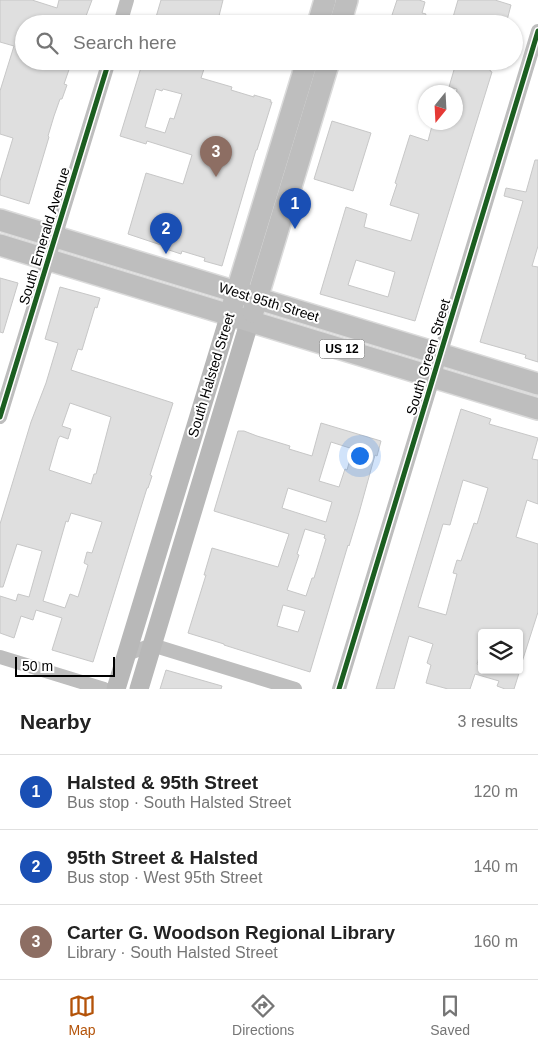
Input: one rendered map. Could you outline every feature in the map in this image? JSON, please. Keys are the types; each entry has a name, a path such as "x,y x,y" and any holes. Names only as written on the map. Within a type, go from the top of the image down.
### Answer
{"main road":[{"path":"321,15 325,0"},
{"path":"343,15 347,0"},
{"name":"South Halsted Street","path":"116,689 303,70"},
{"name":"South Halsted Street","path":"139,689 326,70"},
{"name":"West 95th Street","path":"0,220 538,384"},
{"name":"West 95th Street","path":"0,245 538,409"}],"street":[{"path":"123,15 127,0"},
{"name":"South Green Street","path":"339,689 538,31"},
{"name":"South Emerald Avenue","path":"0,417 106,70"},
{"path":"127,654 152,645 295,689"},
{"path":"0,657 104,689"}],"shaded area":[{"path":"470,373 538,392 538,400 469,377"}],"building":[{"path":"0,0 32,0 57,8 59,0 92,0 86,15 15,15 15,70 69,70 64,84 67,85 54,116 29,204 0,195 0,181 13,138 0,134 0,91 14,46 0,42"},
{"path":"161,0 223,0 219,15 157,15"},
{"path":"397,0 419,0 425,2 422,13 426,15 392,15"},
{"path":"458,0 495,0 511,5 508,15 454,15"},
{"path":"140,70 204,70 201,78 232,87 231,90 271,100 270,102 272,102 222,266 204,261 205,258 182,251 181,254 128,234 146,173 183,184 192,155 147,141 146,144 120,136","holes":["156,89 162,91 163,89 182,94 174,119 170,118 165,133 145,127"]},
{"path":"454,70 490,70 492,72 415,321 320,294 346,207 367,214 364,227 411,241 419,214 390,205 410,135 428,141 431,130 463,130 463,85 450,85","holes":["356,260 395,272 388,297 348,285"]},
{"path":"332,121 371,133 353,191 314,179"},
{"path":"535,160 538,160 538,246 532,266 538,267 538,362 525,358 526,355 480,342 523,201 504,196 506,188 526,192"},
{"path":"0,278 18,283 3,333 0,332"},
{"path":"60,287 100,298 97,308 95,307 82,350 78,349 71,370 173,403 93,662 52,650 62,618 36,610 33,620 21,616 14,638 0,633 0,596 16,601 18,594 29,597 42,551 17,544 3,587 0,587 0,524 31,422 46,383 58,343 45,339","holes":["70,403 111,417 96,474 94,474 91,484 49,470 58,439 60,436 68,439 71,429 62,426","71,513 102,522 92,553 87,552 84,563 88,565 78,597 70,594 65,608 43,601 66,521 68,522"]},
{"path":"461,409 491,419 489,424 538,438 532,459 538,460 538,504 527,500 516,537 538,544 538,612 523,659 523,629 478,629 478,674 519,674 514,689 505,689 497,686 499,681 475,674 470,689 448,689 426,683 431,665 427,663 433,644 409,636 394,689 376,689","holes":["463,480 488,488 477,524 474,523 461,561 457,560 453,573 457,574 446,615 418,607 443,524 450,525"]},
{"path":"321,423 381,441 377,456 375,455 310,672 188,633 206,575 204,575 212,548 278,567 289,534 214,511 238,431 244,431 290,446 289,449 312,456","holes":["331,442 353,449 347,470 345,469 339,487 319,481","288,488 332,502 326,522 282,508","305,529 325,535 324,538 326,539 314,578 312,578 306,596 287,590 299,555 297,554","283,605 305,611 298,632 277,626"]},
{"path":"166,670 222,686 221,689 160,689"}],"cycle path":[{"path":"339,689 538,31"},
{"path":"0,417 106,70"}],"place":[{"name":"Carter G. Woodson Regional Library","path":"216,177"},
{"name":"Halsted & 95th Street","path":"295,229"},
{"name":"95th Street & Halsted","path":"166,254"}]}
